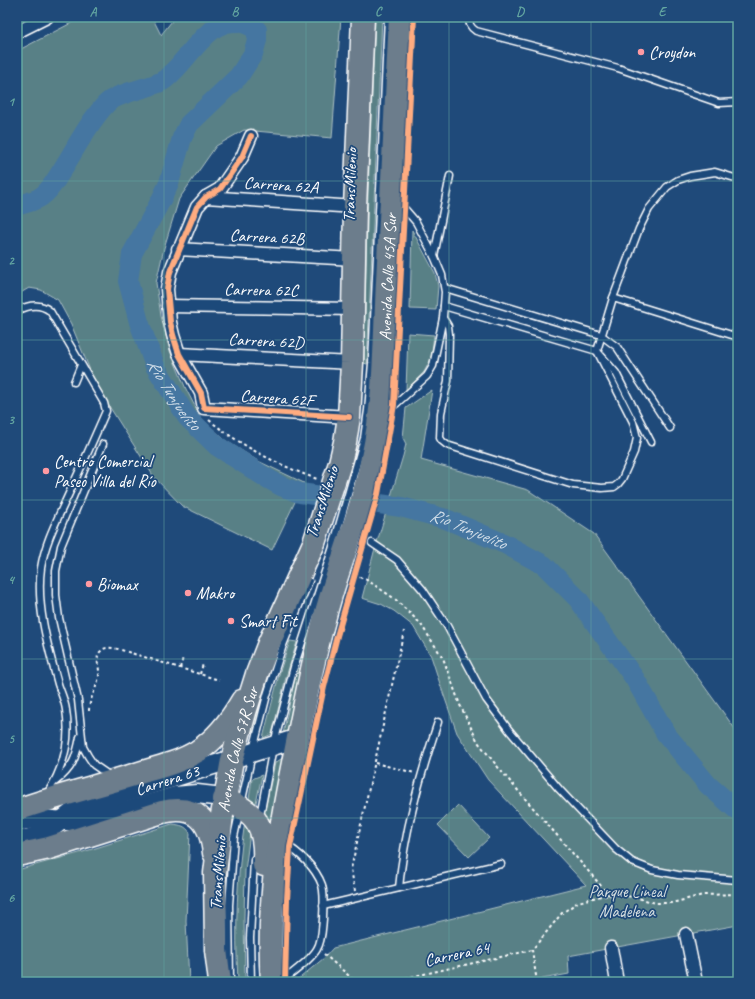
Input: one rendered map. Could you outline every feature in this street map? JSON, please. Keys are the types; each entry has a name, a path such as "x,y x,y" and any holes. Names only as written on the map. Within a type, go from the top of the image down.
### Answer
{"highway":[{"name":"Avenida Calle 45A Sur","path":"336,531 349,417 352,363 355,207 363,17"},
{"name":"Avenida Calle 45A Sur","path":"336,531 342,483 373,457 379,419 384,357 400,18"},
{"name":"Avenida Calle 57R Sur","path":"220,982 216,950 215,873 242,757 245,712 269,643 314,544 336,531"},
{"path":"272,982 271,921 278,840 315,654 331,595 336,531"},
{"path":"17,810 42,801 122,779 186,758 207,745 216,736 237,711 256,678"},
{"path":"232,802 251,814 258,830 264,837 261,940 262,982"},
{"path":"17,855 49,848 162,812 173,809 183,809 191,811 197,815 203,821 208,830 213,850 215,873"}],"street":[{"path":"17,32 46,17"},
{"path":"204,408 201,392 179,354 170,322 167,289 170,272 178,249 197,206 206,197 220,189 227,180 242,157 251,136"},
{"name":"Carrera 62A","path":"206,197 355,207"},
{"name":"Carrera 62B","path":"178,249 354,259"},
{"name":"Carrera 62C","path":"168,306 353,309"},
{"name":"Carrera 62D","path":"179,354 352,363"},
{"name":"Carrera 62F","path":"204,408 349,417"},
{"name":"Carrera 63","path":"17,842 45,833 74,812 91,804 298,738"},
{"name":"Carrera 63","path":"17,822 37,818 83,822 92,821 187,794 207,795 232,802"},
{"path":"686,934 696,982"},
{"path":"611,948 617,982"}],"lane":[{"path":"469,17 469,24 471,28 476,31 618,68 719,102 738,102"},
{"name":"TransMilenio","path":"342,483 364,438 368,410 400,18"},
{"path":"443,318 448,326 450,334 448,381 441,413 440,438 442,441 447,445 573,485 602,488 614,487 622,479 634,452 637,438 633,422 597,351 613,298 639,229 649,209 667,187 678,180 690,176 714,172 738,179"},
{"path":"434,256 450,176"},
{"path":"379,419 426,376 433,366 443,318 445,288 442,274 416,222 391,195"},
{"path":"445,288 601,335 617,347 670,428"},
{"path":"613,298 738,336"},
{"path":"17,311 28,306 38,305 46,307 50,311 104,403 106,411 48,541 41,568 41,607 47,642 66,709 68,728 66,750 60,769 54,783 42,801"},
{"path":"444,306 597,351 616,373 651,442"},
{"path":"74,382 81,365"},
{"path":"103,444 61,546 56,571 56,595 59,618 78,700 82,726 81,736 83,747 94,765 112,777 122,779"},
{"name":"TransMilenio","path":"258,830 273,747 294,667 336,531"},
{"path":"372,543 397,560 423,590 447,626 466,664 490,705 558,789 616,849 632,862 652,870 678,875 738,880"},
{"path":"242,757 311,574"},
{"path":"399,888 401,862 420,774 438,722"},
{"path":"54,783 66,774 73,762 82,726"},
{"name":"TransMilenio","path":"231,982 229,905 234,837 232,802"},
{"path":"278,840 290,847 311,867 322,886 323,906 321,939 318,949 281,982"},
{"name":"TransMilenio","path":"251,982 250,938 254,853"},
{"path":"323,906 501,864"}],"path":[{"path":"204,408 208,419 240,442 296,472 342,483"},
{"path":"352,583 356,568"},
{"path":"354,575 367,580 395,599 420,623 443,658 460,705 478,742 501,771 609,895"},
{"path":"356,898 351,869 404,631"},
{"path":"89,716 90,702 99,674 98,655 102,649 108,647 219,680"},
{"path":"180,668 183,658"},
{"path":"200,674 203,664"},
{"path":"375,763 420,774"},
{"path":"537,982 532,950 562,912 578,902 609,895 634,897 656,903 672,903 703,895 738,894"},
{"path":"318,949 356,982"}],"green space":[{"path":"83,17 152,17 161,35 175,17 341,17 332,138 244,130 216,146 179,199 164,248 156,283 161,316 170,351 186,389 201,418 225,440 258,461 304,483 272,550 182,506 154,477 109,406 92,375 71,324 58,300 41,290 29,288 17,295 17,51"},
{"path":"375,17 382,17 367,364 364,363 367,221"},
{"path":"412,230 435,273 438,286 436,310 410,309"},
{"path":"408,333 434,335 431,359 424,372 406,390"},
{"name":"Parque Lineal Madelena","path":"432,390 421,460 528,490 594,534 738,733 738,925 568,956 569,974 526,982 295,982 324,958 333,948 586,885 488,780 457,733 431,656 413,626 394,611 381,604 362,598 406,444 403,438 406,408"},
{"path":"290,641 297,642 286,677 272,734 263,738 280,671"},
{"path":"274,663 254,731 248,732 266,671"},
{"path":"307,667 293,726 283,734 297,669"},
{"path":"287,755 269,842 263,819 275,763"},
{"path":"262,775 256,803 249,799 252,779"},
{"path":"458,805 489,838 469,857 438,825"},
{"path":"245,821 251,825 245,871 245,982 238,982 237,901"},
{"path":"172,824 183,826 190,833 186,921 189,982 17,982 17,870 83,852"}],"waterway":[{"name":"Río Tunjuelito","path":"17,206 37,199 48,191 88,127 110,101 120,95 159,83 164,80 204,37 216,28 228,22 242,23 257,30 257,40 253,54 239,76 189,124 182,138 169,183 132,254 128,281 139,322 155,366 187,417 217,446 281,486 300,493 401,507 446,519 505,544 544,565 578,599 635,679 666,734 708,785 738,811"}],"cycle path":[{"path":"285,982 290,847 324,687 337,636 378,494 394,405 414,17"},
{"path":"251,136 242,157 220,189 206,197 197,207 170,272 167,289 170,322 179,354 201,393 204,408 349,417"}],"place":[{"name":"Croydon","path":"641,52"},
{"name":"Centro Comercial Paseo Villa del Río","path":"46,471"},
{"name":"Biomax","path":"89,584"},
{"name":"Makro","path":"188,593"},
{"name":"Smart Fit","path":"231,621"}]}
